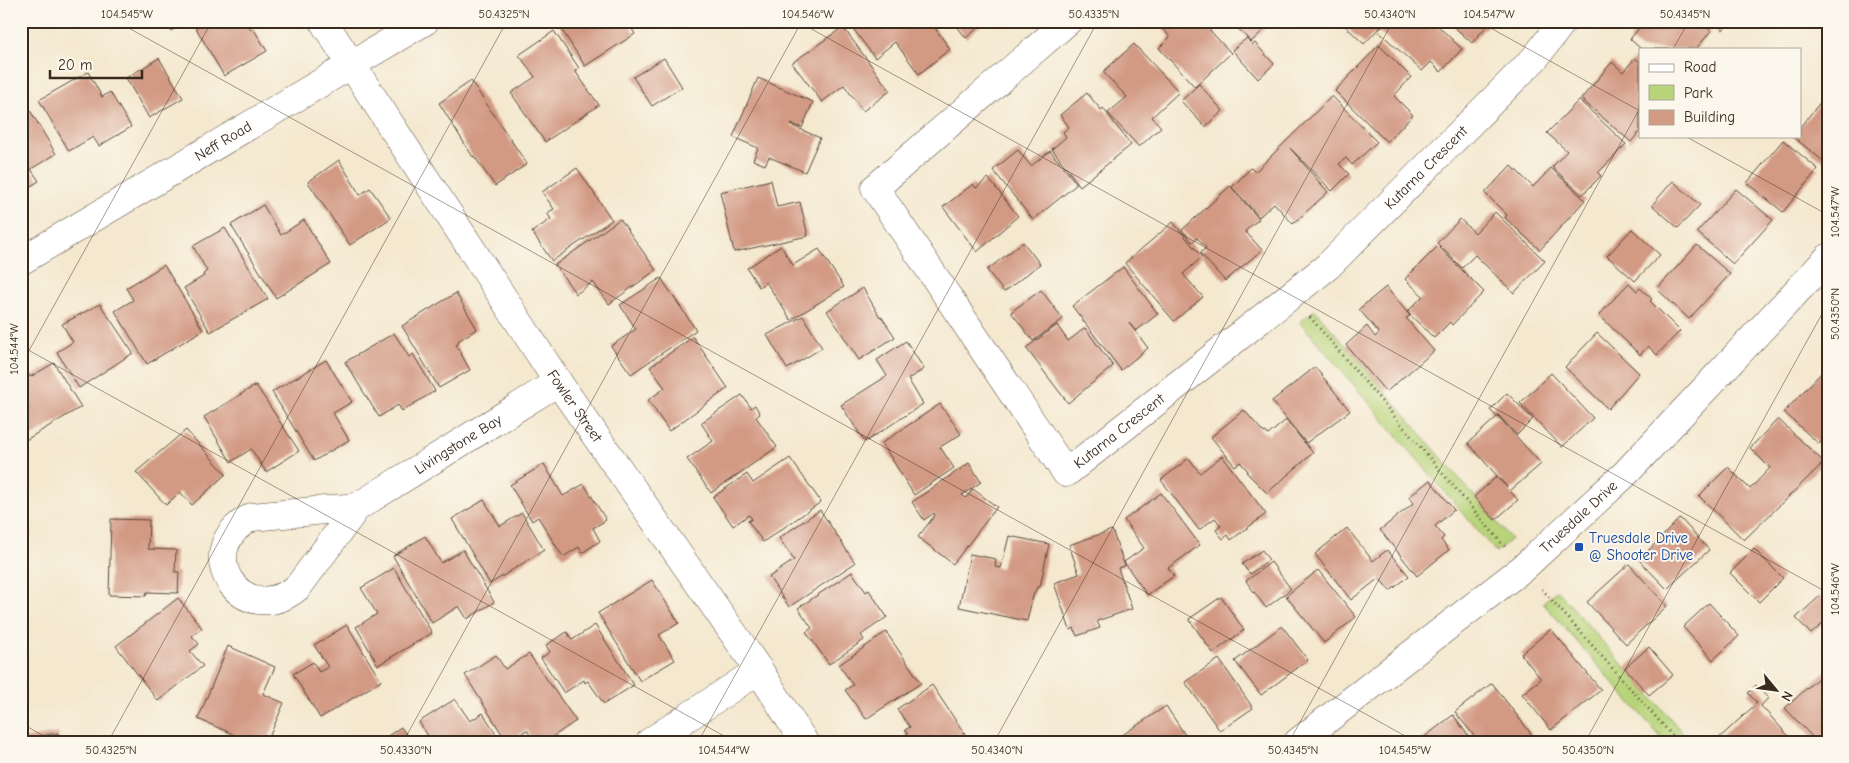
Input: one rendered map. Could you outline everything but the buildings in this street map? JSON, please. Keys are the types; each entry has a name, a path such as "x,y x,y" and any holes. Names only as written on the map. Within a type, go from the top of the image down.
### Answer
{"street":[{"name":"Fowler Street","path":"323,21 558,382 759,670 804,742"},
{"name":"Neff Road","path":"21,261 425,21"},
{"name":"Kutarna Crescent","path":"1068,21 874,188 1066,473 1328,266 1535,58 1563,21"},
{"name":"Truesdale Drive","path":"1298,742 1523,568 1624,475 1828,258"},
{"name":"Livingstone Bay","path":"357,508 252,517 239,524 230,535 224,548 223,563 227,577 235,589 247,597 261,602 274,601 288,596 298,588 357,508 558,382"},
{"path":"650,742 759,670"}],"path":[{"path":"1292,296 1504,545"},
{"path":"1549,598 1678,742"}],"green space":[{"path":"1315,310 1511,539 1496,552 1300,322"},
{"path":"1557,590 1691,742 1665,742 1543,603"}],"place":[{"name":"Truesdale Drive @ Shooter Drive","path":"1579,547"}]}
